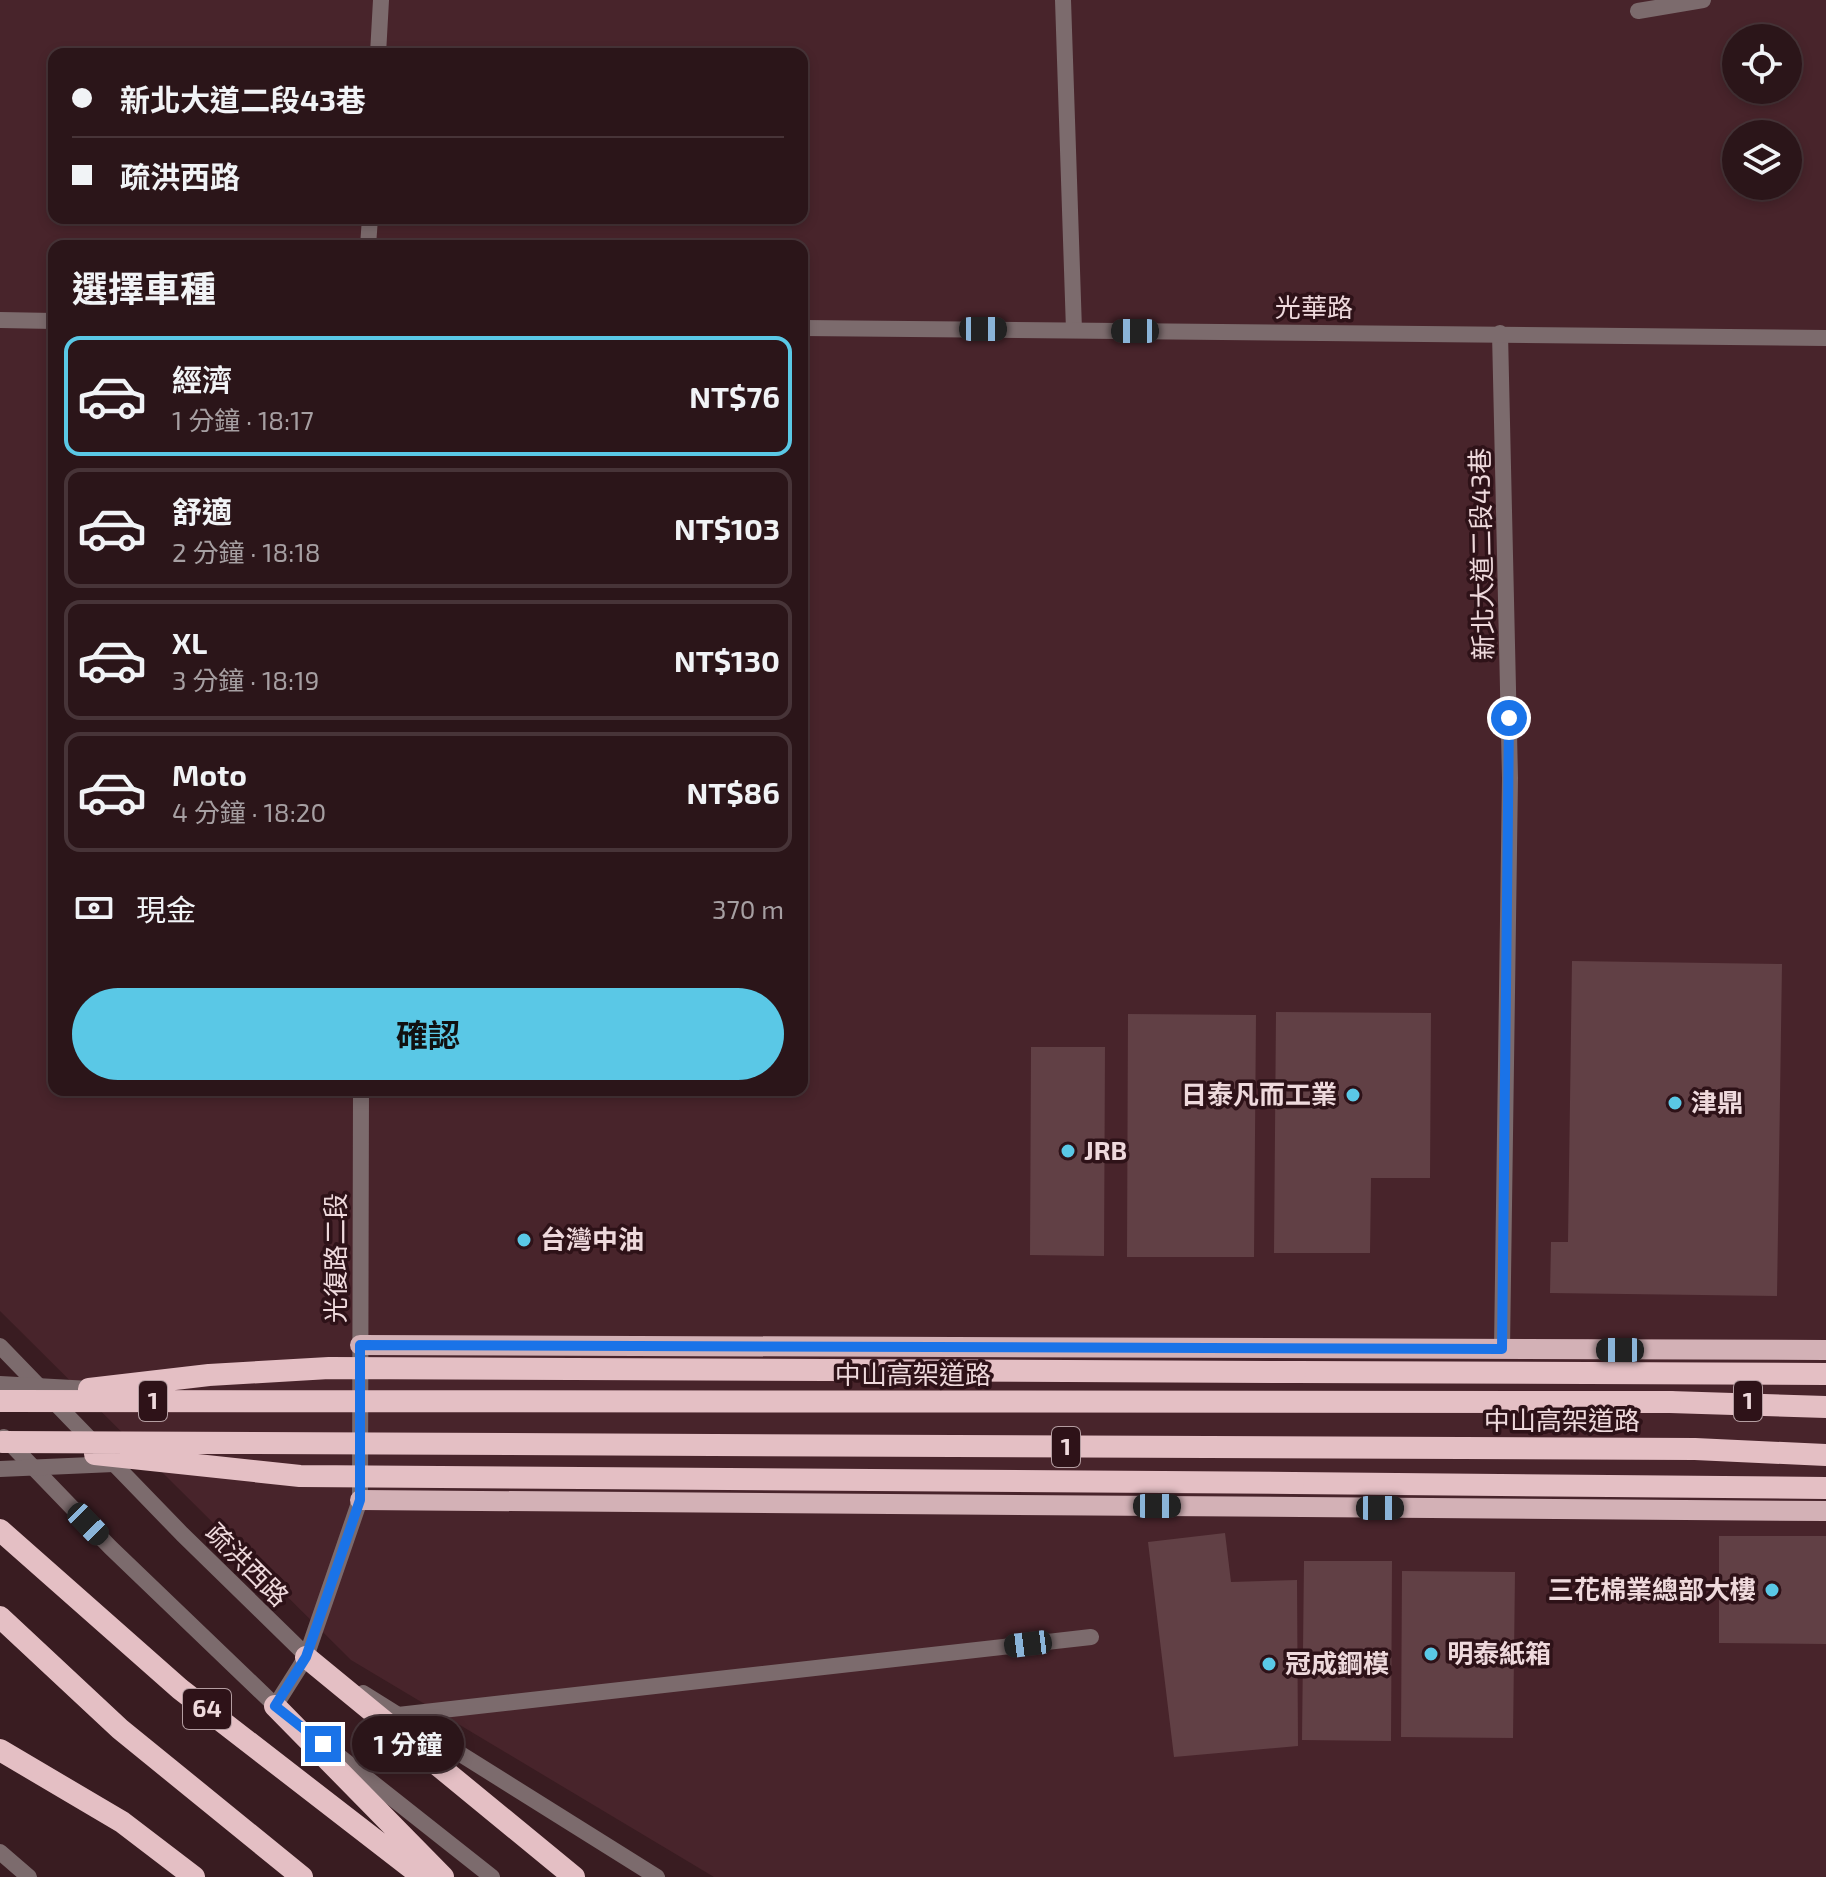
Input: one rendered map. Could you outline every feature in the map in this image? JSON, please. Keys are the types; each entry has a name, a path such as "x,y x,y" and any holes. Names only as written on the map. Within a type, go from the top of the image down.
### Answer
{"highway":[{"path":"0,1400 209,1375 329,1368 1826,1374"},
{"name":"中山高架道路","path":"0,1400 1670,1402 1826,1399"},
{"path":"1670,1402 1826,1407"},
{"path":"1,1439 160,1463 300,1476 1826,1488"},
{"name":"中山高架道路","path":"1,1439 1695,1449 1826,1455"},
{"name":"64","path":"0,1530 180,1689 423,1877"},
{"path":"0,1617 120,1729 302,1877"},
{"path":"306,1657 574,1877"},
{"path":"275,1706 443,1877"},
{"path":"0,1750 122,1822 194,1877"}],"main road":[{"name":"1","path":"360,1345 1826,1350"},
{"name":"1","path":"360,1500 1826,1511"}],"street":[{"path":"378,48 381,0"},
{"path":"1063,0 1074,330"},
{"path":"1638,11 1703,0"},
{"path":"0,320 48,321"},
{"name":"光華路","path":"808,328 1826,338"},
{"name":"新北大道二段43巷","path":"1500,333 1510,778 1502,1349"},
{"name":"光復路二段","path":"275,1706 306,1657 360,1500 361,1096"},
{"name":"疏洪西路","path":"0,1346 306,1657 657,1877"},
{"path":"0,1384 90,1389"},
{"path":"1,1439 275,1706 492,1877"},
{"path":"0,1469 160,1463"},
{"path":"398,1715 1091,1637"},
{"path":"0,1852 29,1877"}],"shaded area":[{"path":"0,0 1826,0 1826,1877 714,1877 351,1660 0,1311"}],"building":[{"name":"津鼎","path":"1572,961 1782,964 1777,1296 1550,1293 1551,1242 1568,1242"},
{"name":"日泰凡而工業","path":"1276,1012 1431,1013 1430,1178 1371,1178 1370,1253 1274,1253"},
{"path":"1128,1014 1256,1015 1254,1257 1127,1257"},
{"name":"JRB","path":"1031,1047 1105,1047 1104,1256 1030,1255"},
{"path":"1225,1533 1231,1582 1297,1580 1298,1746 1174,1757 1148,1542"},
{"name":"三花棉業總部大樓","path":"1719,1536 1826,1536 1826,1644 1719,1643"},
{"path":"1304,1561 1392,1561 1391,1741 1302,1740"},
{"path":"1402,1571 1515,1572 1513,1738 1401,1737"}],"place":[{"name":"日泰凡而工業","path":"1353,1095"},
{"name":"津鼎","path":"1675,1103"},
{"name":"JRB","path":"1068,1151"},
{"name":"台灣中油","path":"524,1240"},
{"name":"三花棉業總部大樓","path":"1772,1590"},
{"name":"明泰紙箱","path":"1431,1654"},
{"name":"冠成鋼模","path":"1269,1664"}],"route":[{"path":"323,1744 275,1706 306,1657 360,1500 360,1345 1502,1349 1509,718"}]}
